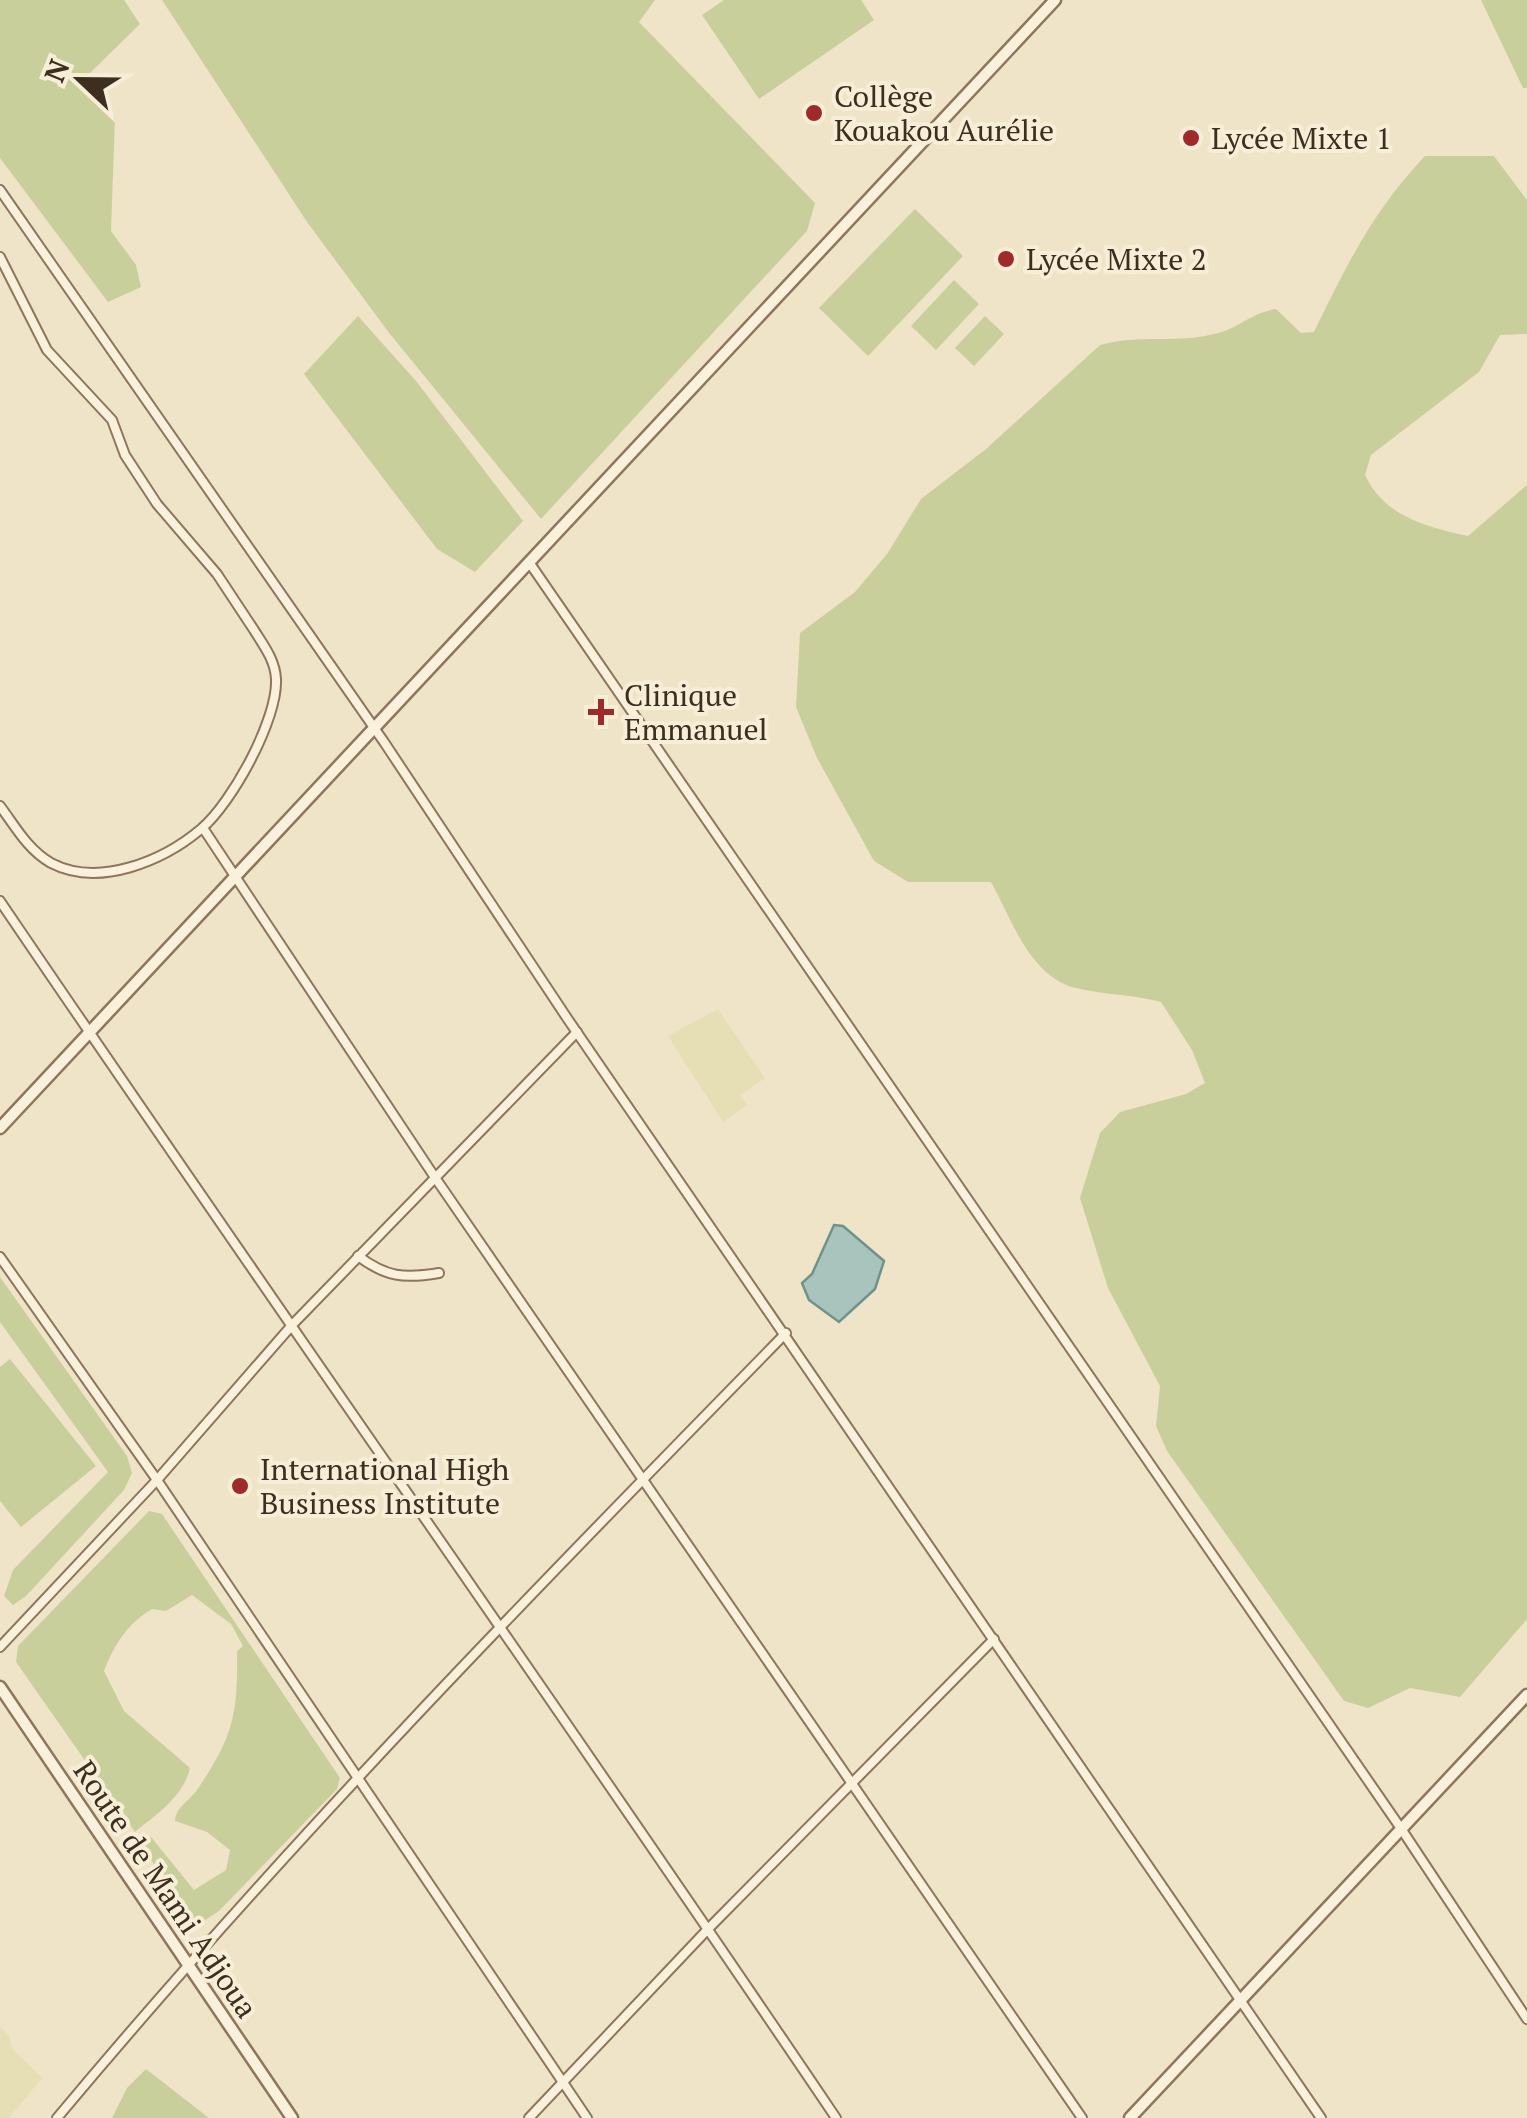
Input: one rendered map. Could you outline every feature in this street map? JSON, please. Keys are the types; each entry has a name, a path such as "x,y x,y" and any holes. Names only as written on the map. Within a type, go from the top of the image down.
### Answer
{"street":[{"path":"0,1128 531,565 1055,0"},
{"path":"0,190 375,730 1321,2118"},
{"path":"0,257 46,350 112,420 124,456 217,574 272,659 276,679 269,720 204,828 166,853 102,874 69,869 42,856 0,806"},
{"path":"531,565 1402,1830 1527,2020"},
{"path":"204,828 434,1176 1082,2118"},
{"path":"0,902 502,1626 836,2118"},
{"path":"0,1647 157,1480 293,1324 578,1032"},
{"path":"358,1256 384,1274 408,1278 438,1272"},
{"path":"0,1257 157,1480 587,2118"},
{"path":"57,2118 188,1964 358,1780 786,1334"},
{"path":"529,2118 708,1928 853,1786 994,1639"},
{"name":"Route de Mami Adjoua","path":"0,1687 292,2118"},
{"path":"1130,2118 1527,1695"}],"shaded area":[{"path":"718,1009 765,1078 740,1095 747,1105 723,1122 668,1036"},
{"path":"0,2027 9,2035 12,2049 42,2078 9,2118 0,2118"}],"green space":[{"path":"0,0 124,0 140,24 90,73 97,94 115,118 111,231 136,265 141,287 108,302 0,158"},
{"path":"162,0 655,0 639,22 815,203 807,231 541,519 390,334 307,222"},
{"path":"724,0 861,0 874,20 759,99 702,15"},
{"path":"1481,0 1527,0 1527,88 1523,88"},
{"path":"1425,156 1494,156 1527,200 1527,334 1500,335 1479,372 1371,455 1365,475 1383,501 1408,518 1468,536 1527,485 1527,1619 1460,1697 1410,1688 1368,1708 1344,1701 1167,1451 1156,1426 1160,1386 1108,1288 1080,1198 1100,1133 1120,1112 1186,1094 1205,1083 1192,1050 1161,1002 1076,988 1046,972 1024,944 991,882 908,882 874,861 817,758 796,707 800,633 855,592 887,554 921,499 986,449 1100,345 1204,336 1276,309 1301,333 1314,332 1376,218"},
{"path":"915,209 963,256 868,356 819,308"},
{"path":"954,280 979,304 936,350 911,326"},
{"path":"358,316 416,381 523,521 475,572 437,549 304,374"},
{"path":"985,316 1004,334 974,366 955,348"},
{"path":"0,1277 127,1456 132,1473 124,1490 26,1596 13,1605 4,1596 13,1570 108,1472 0,1322"},
{"path":"10,1359 96,1466 21,1527 0,1501 0,1367"},
{"path":"149,1511 162,1514 340,1778 337,1789 219,1911 202,1922 192,1919 140,1844 151,1837 194,1890 226,1870 230,1850 207,1832 175,1821 180,1808 197,1790 219,1755 231,1725 237,1651 243,1646 231,1624 192,1595 166,1611 152,1609 143,1615 123,1636 108,1661 104,1671 124,1711 190,1768 175,1796 135,1832 16,1662 18,1646"},
{"path":"146,2069 209,2118 112,2118 127,2088"}],"water":[{"path":"834,1225 843,1226 884,1261 875,1289 839,1322 809,1300 802,1283 812,1274"}],"place":[{"name":"Collège Kouakou Aurélie","path":"814,113"},
{"name":"Lycée Mixte 1","path":"1191,138"},
{"name":"Lycée Mixte 2","path":"1006,259"},
{"name":"Clinique Emmanuel","path":"601,712"},
{"name":"International High Business Institute","path":"240,1486"}]}
